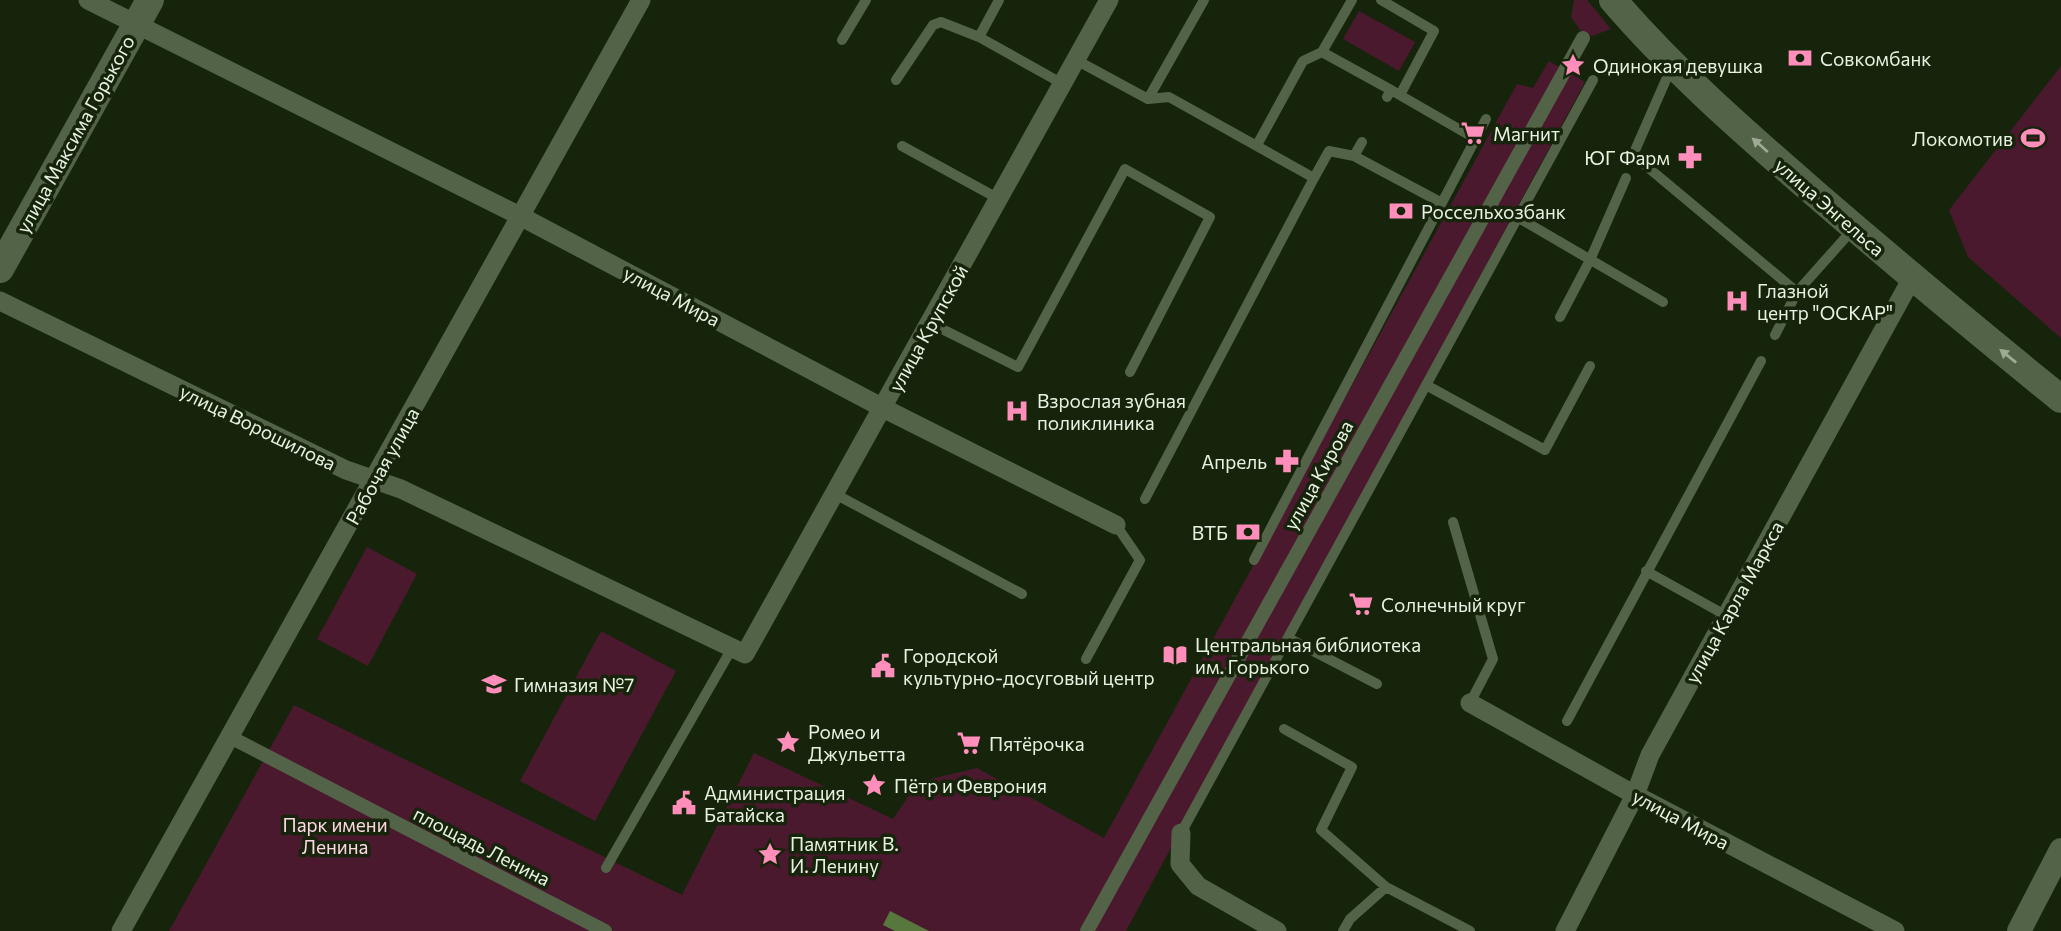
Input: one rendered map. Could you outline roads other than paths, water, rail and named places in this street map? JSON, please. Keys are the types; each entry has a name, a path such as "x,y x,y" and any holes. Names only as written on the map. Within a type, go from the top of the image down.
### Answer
{"main road":[{"name":"улица Максима Горького","path":"0,269 150,0"},
{"name":"улица Энгельса","path":"1613,0 1707,97 1854,228 2061,399"}],"street":[{"name":"улица Мира","path":"88,0 520,216 883,408 1116,525"},
{"name":"Рабочая улица","path":"121,931 641,0"},
{"name":"улица Крупской","path":"738,652 835,494 1109,0"},
{"name":"улица Кирова","path":"1087,931 1583,38"},
{"name":"улица Карла Маркса","path":"1565,931 1635,795 1650,755 1912,278"},
{"name":"улица Ворошилова","path":"0,301 346,470 375,479 738,652"},
{"name":"улица Мира","path":"1470,703 1635,795 1895,931"},
{"name":"площадь Ленина","path":"230,737 605,931"},
{"path":"1181,832 1178,851 1180,864 1198,886 1277,931"},
{"path":"2019,931 2061,850"}],"lane":[{"path":"842,40 866,0"},
{"path":"979,37 999,0"},
{"path":"1148,99 1204,0"},
{"path":"1257,145 1303,61 1322,52 1352,0"},
{"path":"1381,0 1434,32 1393,94"},
{"path":"896,80 933,25 941,22 979,37 1063,83"},
{"path":"1322,52 1476,139"},
{"path":"1076,60 1148,99 1169,97 1314,178"},
{"path":"1673,63 1633,155 1797,292"},
{"path":"1181,832 1592,79"},
{"path":"1254,560 1486,119"},
{"path":"1354,156 1362,142"},
{"path":"902,146 999,199"},
{"path":"1145,499 1329,151 1354,156 1442,203"},
{"path":"930,323 1018,367 1125,169 1210,217 1130,372"},
{"path":"1560,317 1590,260 1626,178"},
{"path":"1517,217 1663,302"},
{"path":"1775,335 1797,292 1854,228"},
{"path":"1567,720 1761,361"},
{"path":"1426,385 1545,450 1590,366"},
{"path":"835,494 1022,594"},
{"path":"1453,522 1493,659 1470,703"},
{"name":"улица Мира","path":"1086,659 1140,560 1116,525"},
{"path":"1646,571 1727,615"},
{"path":"1288,638 1377,684"},
{"path":"607,867 738,652"},
{"path":"1284,729 1352,767 1321,830 1386,887 1470,931"},
{"path":"1343,931 1350,919 1386,887"}],"place":[{"name":"Совкомбанк","path":"1800,58"},
{"name":"Одинокая девушка","path":"1573,65"},
{"name":"Магнит","path":"1473,133"},
{"name":"Локомотив","path":"2033,138"},
{"name":"ЮГ Фарм","path":"1690,157"},
{"name":"Россельхозбанк","path":"1401,211"},
{"name":"Глазной центр \"ОСКАР\"","path":"1737,301"},
{"name":"Взрослая зубная поликлиника","path":"1017,411"},
{"name":"Апрель","path":"1287,461"},
{"name":"ВТБ","path":"1248,532"},
{"name":"Солнечный круг","path":"1361,604"},
{"name":"Центральная библиотека им. Горького","path":"1175,655"},
{"name":"Городской культурно-досуговый центр","path":"883,666"},
{"name":"Гимназия №7","path":"494,684"},
{"name":"Ромео и Джульетта","path":"788,742"},
{"name":"Пятёрочка","path":"969,743"},
{"name":"Пётр и Феврония","path":"874,785"},
{"name":"Администрация Батайска","path":"684,803"},
{"name":"Памятник В. И. Ленину","path":"770,854"}],"park label":[{"name":"Парк имени Ленина","path":"335,835"}]}
